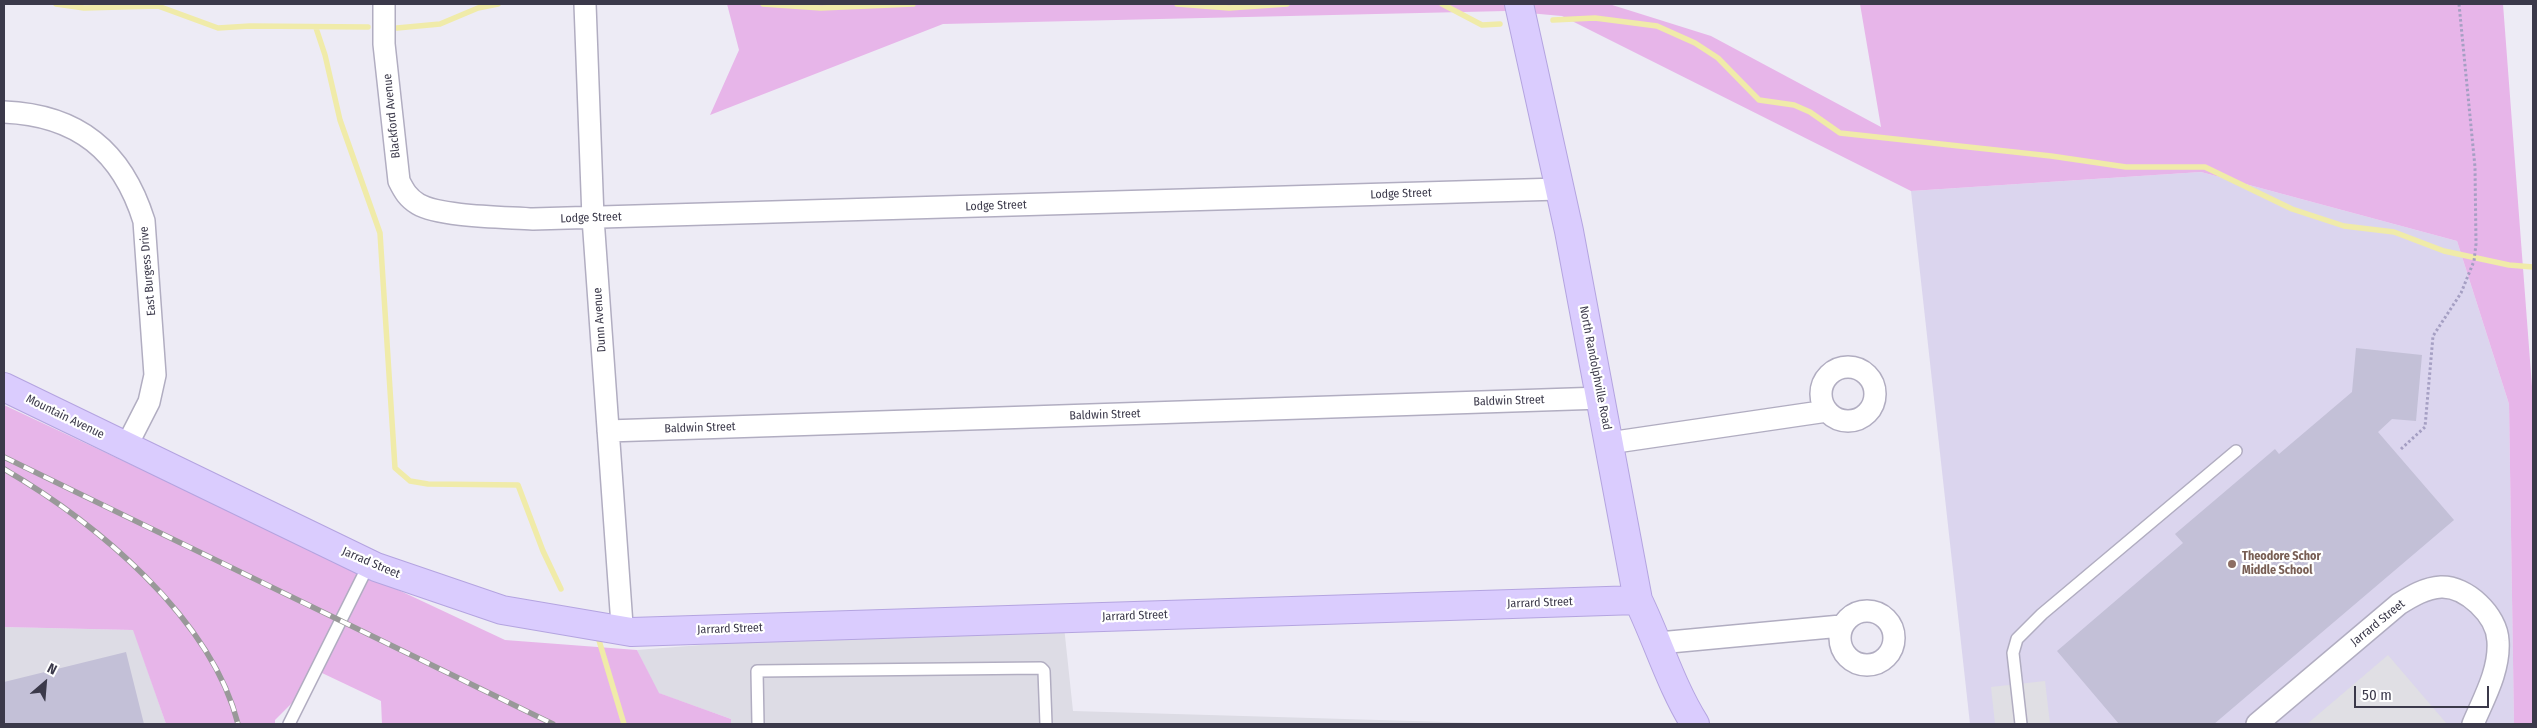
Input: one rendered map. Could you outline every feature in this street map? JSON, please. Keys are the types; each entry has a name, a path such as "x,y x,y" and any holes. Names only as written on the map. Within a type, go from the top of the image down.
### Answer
{"street":[{"name":"Blackford Avenue","path":"384,4 384,44 399,181 405,194 419,205 434,209"},
{"name":"Dunn Avenue","path":"585,4 593,218 622,624 631,632"},
{"name":"North Randolphville Road","path":"1519,4 1602,398 1638,600 1659,643 1684,706 1695,724"},
{"name":"East Burgess Drive","path":"4,112 36,115 61,121 88,136 109,156 126,178 137,198 144,221 155,375 149,402 126,447"},
{"name":"Lodge Street","path":"434,209 533,219 593,218 1559,189"},
{"name":"Mountain Avenue","path":"4,387 126,447"},
{"name":"Baldwin Street","path":"608,431 1602,398"},
{"path":"1609,443 1827,411"},
{"name":"Jarrad Street","path":"126,447 369,564 502,610 631,632"},
{"name":"Jarrard Street","path":"2257,724 2399,604 2415,594 2440,587 2451,588 2477,603 2489,615 2498,638 2492,678 2473,724"},
{"name":"Jarrard Street","path":"631,632 1638,600"},
{"path":"1659,643 1842,626"}],"lane":[{"path":"2021,724 2013,653 2017,639 2042,614 2236,451"},
{"path":"289,724 369,564"},
{"path":"758,724 757,671 1041,668 1044,671 1046,724"}],"path":[{"path":"2401,449 2425,427 2433,336 2461,293 2474,261 2476,244 2475,167 2459,4"}],"shaded area":[{"path":"727,4 1609,4 1711,36 1881,127 1860,4 2503,4 2533,400 2533,724 2514,724 2509,404 2457,241 2201,172 1911,191 1562,16 1506,11 943,24 710,115 739,50"},
{"name":"Theodore Schor Middle School","path":"2201,172 2457,241 2509,404 2514,724 1970,724 1911,191"},
{"path":"4,405 505,640 637,650 659,693 731,719 731,724 382,724 381,701 322,673 275,720 275,724 166,724 133,630 4,627"},
{"path":"1063,617 1073,711 1515,724 731,724 731,719 658,693 637,650"},
{"path":"4,627 134,630 166,724 4,724"},
{"path":"2388,655 2447,724 2307,724"},
{"path":"2045,681 2050,724 1995,724 1991,687"}],"building":[{"path":"2356,348 2422,355 2416,421 2392,419 2378,432 2454,520 2214,724 2119,724 2057,651 2183,543 2175,534 2275,449 2279,454 2352,392"},
{"path":"126,652 144,724 4,724 4,682"}],"waterway":[{"path":"56,4 84,8 158,6 218,28 250,26 368,27"},
{"path":"397,28 440,24 478,8 498,4"},
{"path":"763,4 821,8 913,4"},
{"path":"1177,4 1229,8 1287,4"},
{"path":"1442,4 1482,25 1500,24"},
{"path":"1553,20 1595,18 1657,26 1695,43 1718,58 1759,100 1794,105 1810,112 1840,133 2051,156 2126,167 2205,167 2292,209 2344,226 2394,232 2444,251 2509,265 2533,267"},
{"path":"316,28 325,55 340,120 380,233 395,468 410,481 428,484 518,485 543,551 561,589"},
{"path":"598,637 624,724"}],"railway":[{"path":"4,457 553,724"},
{"path":"4,469 75,516 145,576 176,610 203,646 224,684 238,724"}],"place":[{"name":"Theodore Schor Middle School","path":"2232,564"}]}
